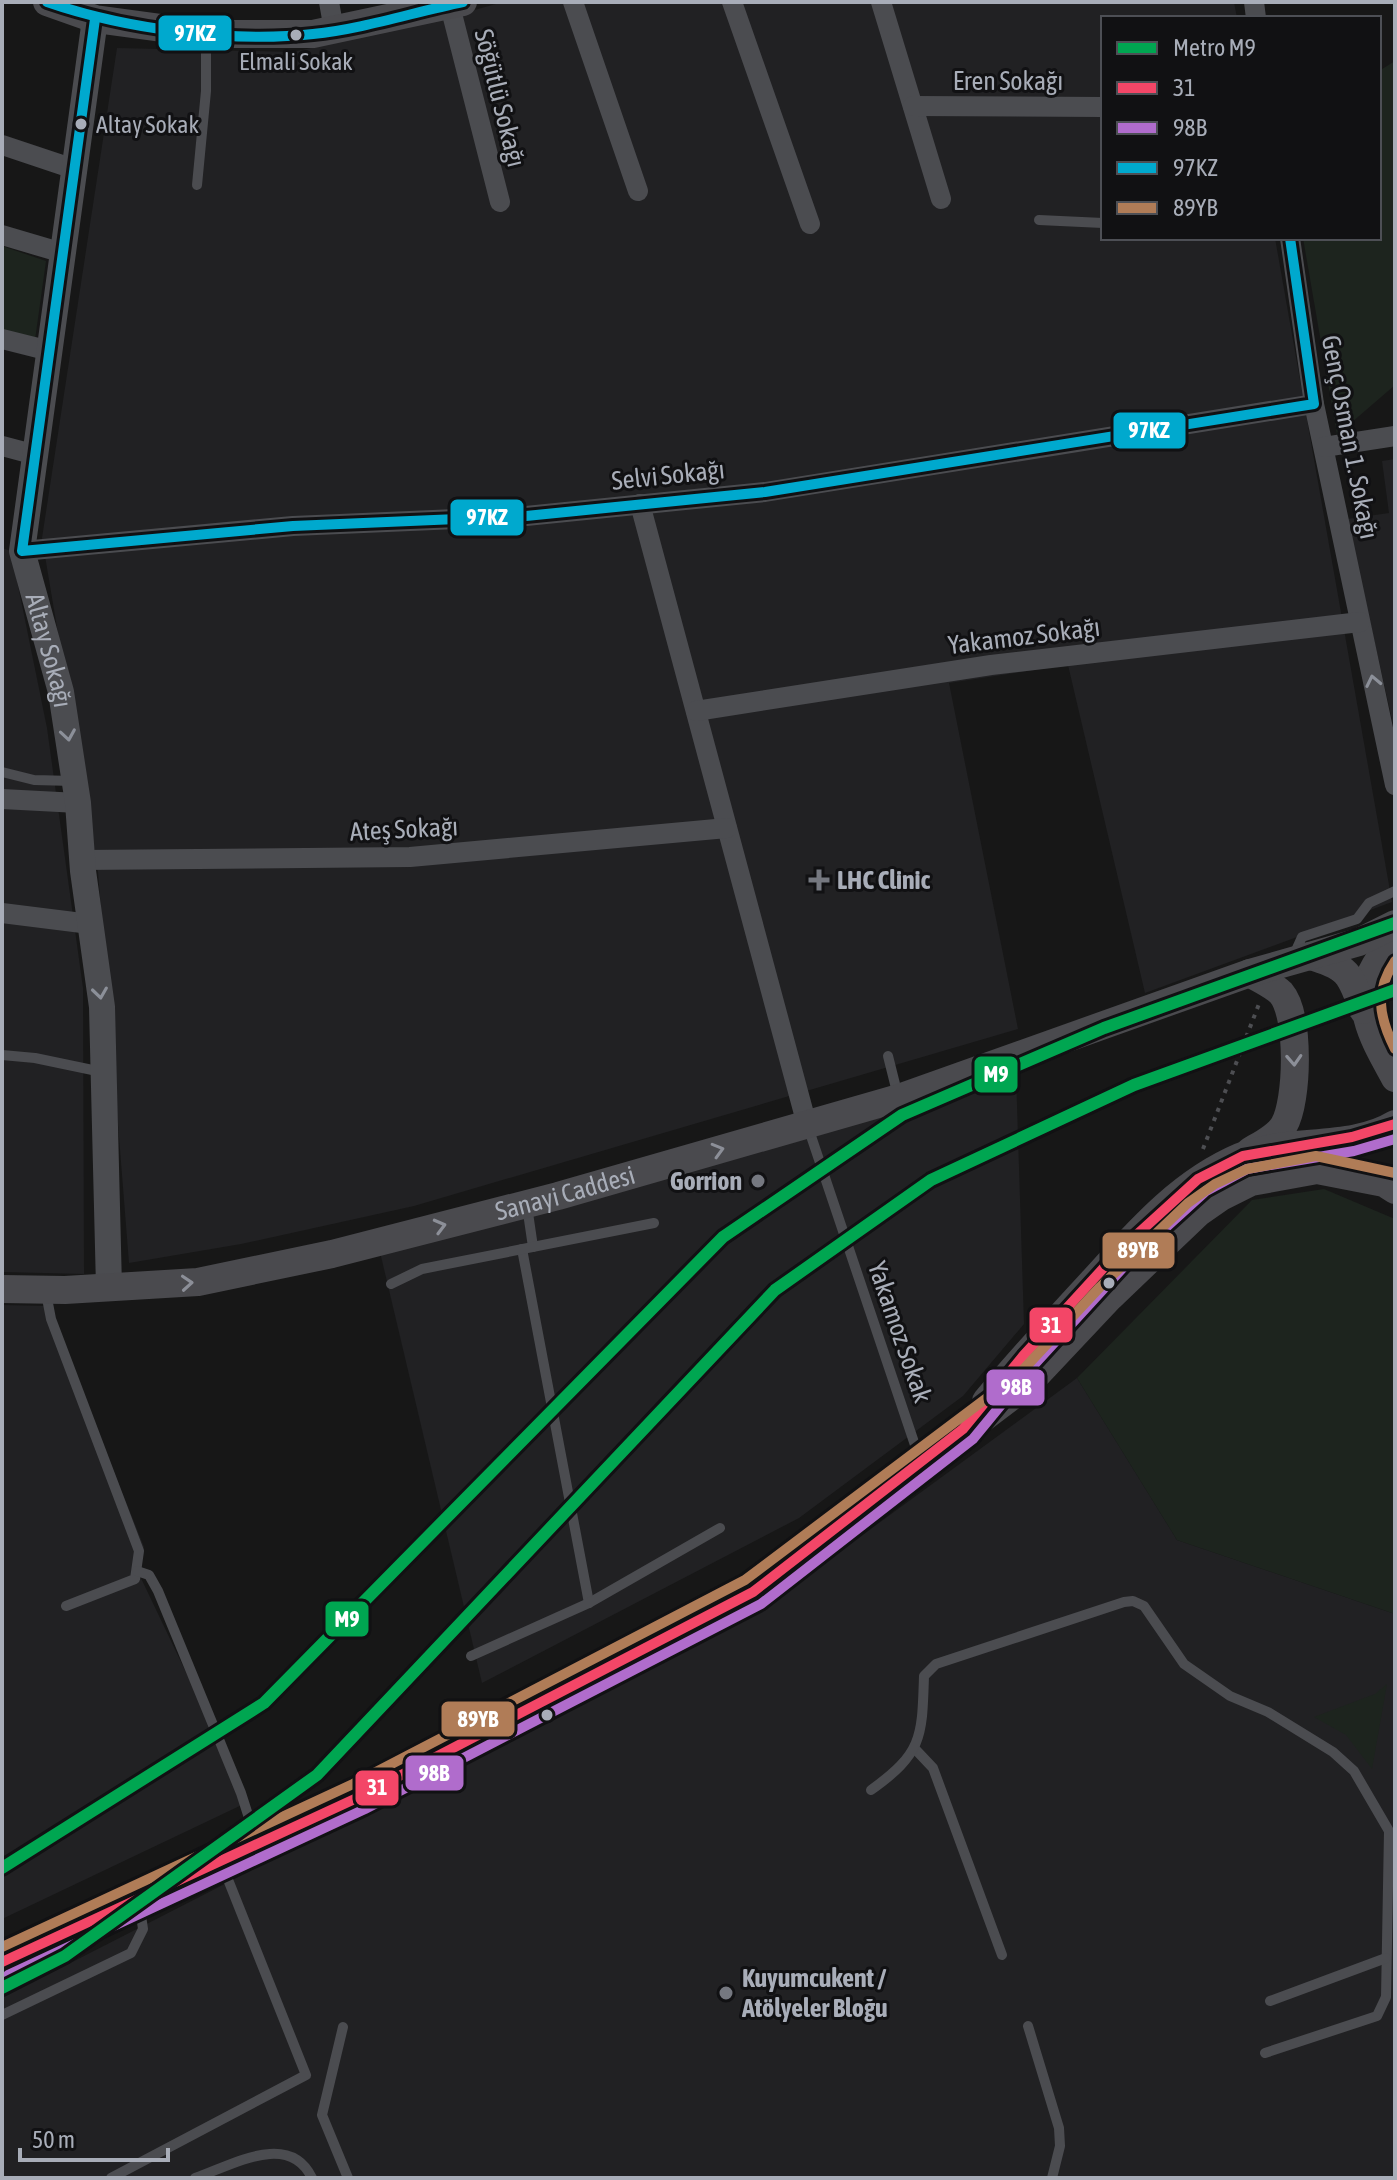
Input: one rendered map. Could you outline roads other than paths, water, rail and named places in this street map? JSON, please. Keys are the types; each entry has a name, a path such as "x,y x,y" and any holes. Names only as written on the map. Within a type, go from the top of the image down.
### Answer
{"main road":[{"path":"47,2 206,34 313,34 454,3"},
{"name":"Sanayi Caddesi","path":"2,1289 45,1290 198,1282 332,1254 527,1204 899,1098 1250,973 1359,942 1395,924"},
{"path":"1367,1022 1365,998 1370,975 1395,941"},
{"path":"1301,958 1338,964 1350,975 1367,1022 1395,1078"},
{"path":"963,1429 1023,1356 1158,1212 1198,1179 1243,1156 1283,1127 1293,1105 1295,1067 1290,1015 1282,994 1250,973"},
{"path":"1243,1156 1352,1137 1395,1124"},
{"path":"2,1962 359,1797 753,1592 963,1429 1029,1383 1110,1297 1198,1213 1221,1197 1264,1178 1317,1170 1361,1177 1395,1190"}],"street":[{"path":"329,2 334,30"},
{"path":"573,2 638,191"},
{"path":"732,2 810,224"},
{"path":"881,2 941,199"},
{"name":"Söğütlü Sokağı","path":"454,3 500,202"},
{"name":"Altay Sokağı","path":"97,11 22,551 61,692 77,792 82,860 102,1007 109,1287"},
{"name":"Eren Sokağı","path":"913,106 1101,107"},
{"path":"2,145 77,170"},
{"path":"2,235 63,253"},
{"name":"Genç Osman 1. Sokağı","path":"1290,240 1314,404 1395,785"},
{"path":"2,339 50,351"},
{"name":"Selvi Sokağı","path":"22,551 293,526 526,516 765,492 944,466 1314,404"},
{"path":"1324,447 1395,436"},
{"path":"2,446 36,455"},
{"path":"640,504 807,1125"},
{"name":"Yakamoz Sokağı","path":"696,711 991,665 1360,622"},
{"path":"2,799 77,792"},
{"name":"Ateş Sokağı","path":"82,860 410,857 727,828"},
{"path":"2,913 90,924"}],"lane":[{"path":"197,185 206,91 206,34"},
{"path":"1039,220 1101,223"},
{"path":"2,772 77,792"},
{"path":"1301,958 1302,937 1357,919 1369,903 1395,891"},
{"path":"2,1055 35,1058 104,1072"},
{"path":"888,1056 899,1098"},
{"name":"Yakamoz Sokak","path":"807,1125 921,1462"},
{"path":"527,1204 528,1248 589,1603"},
{"path":"391,1284 422,1269 654,1223"},
{"path":"45,1290 51,1319 137,1540 135,1579 66,1606"},
{"path":"471,1656 589,1603 720,1528"},
{"path":"137,1571 149,1575 158,1591 241,1793 257,1845"},
{"path":"871,1790 894,1773 916,1750 921,1728 924,1676 936,1664 1133,1601 1144,1606 1184,1664 1230,1696 1268,1712 1333,1752 1354,1771 1389,1831 1386,1958 1390,1997 1377,2016 1265,2053"},
{"path":"916,1750 933,1768 1002,1955"},
{"path":"111,2178 306,2075 221,1862"},
{"path":"2,2015 131,1953 143,1929 139,1901"},
{"path":"1270,2001 1386,1958"},
{"path":"1028,2026 1059,2128 1060,2146 1052,2178"},
{"path":"343,2027 322,2115 348,2178"},
{"path":"195,2178 274,2151 299,2160 312,2178"}],"metro line":[{"name":"M9","path":"2,1868 264,1703 723,1237 902,1115 1104,1028 1395,923"},
{"name":"M9","path":"2,1988 65,1956 317,1775 775,1290 931,1180 1134,1085 1395,990"}],"place":[{"name":"Elmali Sokak","path":"296,35"},
{"name":"Altay Sokak","path":"81,124"},
{"name":"LHC Clinic","path":"819,880"},
{"name":"Gorrion","path":"758,1181"},
{"name":"Kuyumcukent / Atölyeler Bloğu","path":"726,1993"}]}
